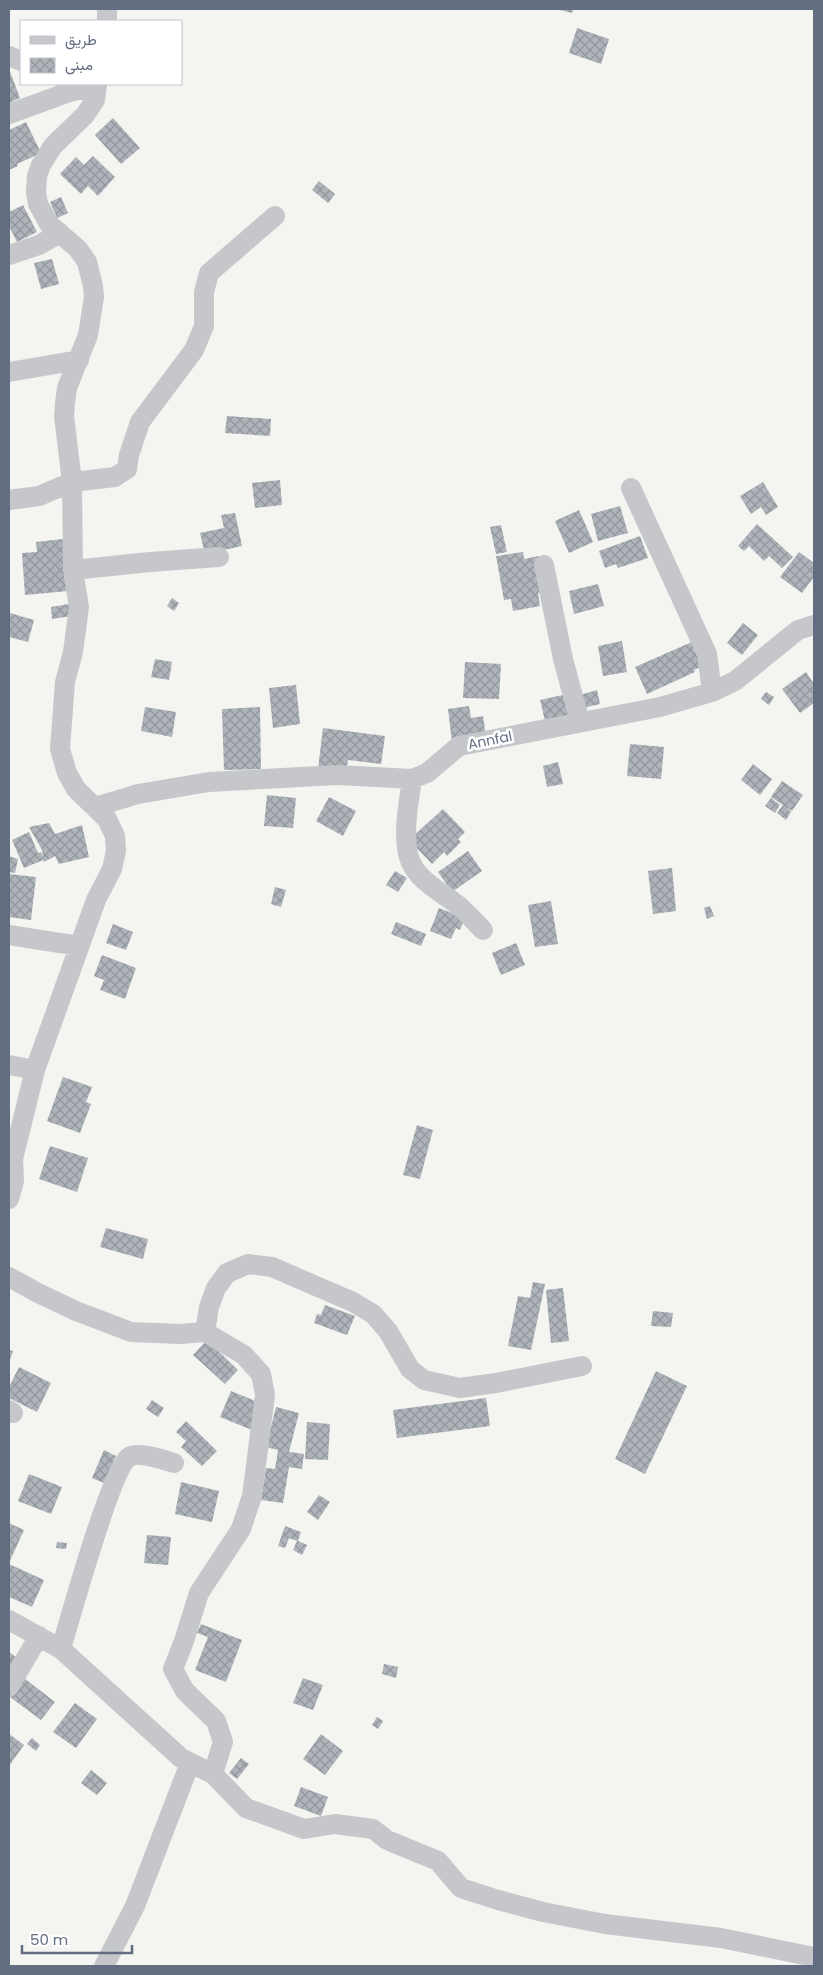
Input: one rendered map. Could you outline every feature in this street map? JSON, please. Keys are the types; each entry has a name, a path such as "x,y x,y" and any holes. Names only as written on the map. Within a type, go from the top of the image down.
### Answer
{"street":[{"path":"9,114 62,88 97,85 95,100 86,115 53,146 41,165 37,176 36,192 38,204 49,224 78,249 87,262 93,286 94,296 88,336 68,388 64,416 72,482 73,570 79,607 74,652 65,682 60,749 76,789 107,819 115,836 116,851 112,869 96,900 35,1070 13,1159 14,1181 9,1199"},
{"path":"9,500 40,496 72,482 115,477 126,469 140,422 189,358 198,342 204,326 204,292 209,273 275,216"},
{"path":"9,255 39,245 60,233"},
{"path":"9,372 79,360"},
{"path":"631,488 707,654 712,692"},
{"path":"73,570 219,557"},
{"path":"544,565 563,659 580,722"},
{"name":"Annfal","path":"412,779 428,773 459,746 660,707 712,692 734,681 798,630 814,625"},
{"path":"95,808 138,794 209,782 338,775 412,779 406,833 407,850 417,874 439,894 458,906 483,930"},
{"path":"9,935 79,946"},
{"path":"9,1064 35,1070"},
{"path":"205,1332 209,1307 216,1288 227,1273 248,1264 272,1267 353,1302 373,1314 388,1331 410,1369 424,1380 460,1388 582,1366"},
{"path":"9,1277 76,1311 130,1332 180,1334 205,1332 244,1355 261,1374 265,1395 250,1505 241,1529 199,1593 173,1669 185,1692 216,1721 223,1742 213,1774"},
{"path":"62,1648 87,1561 109,1497 124,1464 129,1457 137,1454 174,1463"},
{"path":"9,1620 62,1648 127,1711 181,1758 213,1774 246,1808 304,1829 335,1824 373,1830 388,1840 438,1861 461,1888 543,1912 604,1924 721,1938 814,1957"},
{"path":"9,1687 40,1636"},
{"path":"104,1966 134,1906 190,1763"}],"building":[{"path":"556,9 573,9 572,13"},
{"path":"577,28 609,39 601,64 569,53"},
{"path":"9,69 20,98 9,103"},
{"path":"113,118 140,148 121,164 95,135"},
{"path":"26,122 41,153 17,164 18,166 9,170 9,130"},
{"path":"93,156 115,177 98,196 88,186 81,194 60,174 76,157 84,165"},
{"path":"319,181 335,194 328,203 312,190"},
{"path":"61,197 68,213 57,218 50,202"},
{"path":"23,205 37,232 17,242 9,226 9,212"},
{"path":"52,259 59,284 41,289 34,263"},
{"path":"227,416 271,419 270,436 225,433"},
{"path":"280,480 282,505 255,508 252,483"},
{"path":"763,482 778,507 766,515 761,507 751,514 740,496"},
{"path":"620,506 628,533 598,541 591,514"},
{"path":"579,510 593,542 569,553 555,521"},
{"path":"235,513 242,546 205,554 200,533 224,528 221,515"},
{"path":"757,524 793,557 782,568 769,556 764,561 749,546 744,551 738,546"},
{"path":"501,525 507,552 496,554 490,527"},
{"path":"640,536 648,558 618,568 616,564 605,568 599,551"},
{"path":"63,539 68,591 25,595 22,553 37,552 36,542"},
{"path":"523,552 524,559 539,556 545,591 538,593 540,606 513,611 511,599 504,600 496,556"},
{"path":"799,552 814,563 814,577 802,593 780,577"},
{"path":"598,584 604,606 574,614 569,591"},
{"path":"172,598 179,603 174,611 167,606"},
{"path":"69,604 71,616 52,619 51,607"},
{"path":"10,613 34,620 28,642 9,637"},
{"path":"743,623 758,635 742,655 727,643"},
{"path":"622,641 627,672 603,676 598,646"},
{"path":"694,641 705,665 694,670 695,672 647,694 635,667"},
{"path":"155,659 172,662 169,680 151,677"},
{"path":"465,662 501,664 499,699 463,698"},
{"path":"806,672 814,684 814,703 800,713 782,689"},
{"path":"296,685 300,724 273,728 269,688"},
{"path":"597,690 600,704 583,708 580,695"},
{"path":"766,692 774,697 769,705 761,699"},
{"path":"567,694 572,719 546,725 540,700"},
{"path":"469,706 471,718 483,716 486,737 452,742 448,709"},
{"path":"145,707 176,712 172,737 141,731"},
{"path":"260,707 261,769 224,770 222,709"},
{"path":"323,728 385,736 381,764 348,760 346,773 318,769"},
{"path":"630,744 664,747 661,779 627,776"},
{"path":"558,762 563,784 547,787 543,766"},
{"path":"753,764 772,779 760,795 741,780"},
{"path":"782,781 803,795 792,811 786,807 791,812 786,820 777,813 783,805 771,797"},
{"path":"267,795 296,798 293,828 264,826"},
{"path":"329,797 356,811 343,836 316,821"},
{"path":"771,798 780,805 775,813 765,806"},
{"path":"443,809 465,832 458,839 461,842 447,856 444,852 432,864 409,840"},
{"path":"49,823 55,834 82,825 89,857 59,864 55,856 44,862 43,860 24,868 12,840 29,832 38,853 41,852 43,858 42,850 29,827"},
{"path":"468,851 482,871 452,892 438,872"},
{"path":"9,856 18,859 15,873 9,872"},
{"path":"672,868 676,911 653,914 648,871"},
{"path":"395,871 407,878 398,892 386,885"},
{"path":"9,874 36,877 31,920 9,917"},
{"path":"275,887 286,890 281,907 271,904"},
{"path":"551,901 558,944 535,947 528,905"},
{"path":"710,906 714,916 707,919 704,908"},
{"path":"439,908 465,918 460,930 456,928 451,939 430,931"},
{"path":"396,922 426,934 421,946 391,934"},
{"path":"113,924 133,932 126,950 106,943"},
{"path":"516,943 525,965 501,975 492,953"},
{"path":"102,955 136,968 125,999 100,990 104,980 94,976"},
{"path":"63,1077 92,1087 86,1102 91,1104 80,1133 47,1121"},
{"path":"417,1125 433,1130 420,1179 403,1175"},
{"path":"50,1146 88,1158 77,1192 39,1179"},
{"path":"106,1228 148,1239 143,1259 100,1247"},
{"path":"533,1282 545,1284 531,1350 508,1346 518,1296 530,1298"},
{"path":"563,1288 569,1341 551,1343 546,1290"},
{"path":"325,1305 355,1316 347,1335 314,1323 317,1314 321,1315"},
{"path":"653,1311 673,1313 671,1327 651,1326"},
{"path":"207,1340 238,1370 225,1384 193,1355"},
{"path":"9,1350 13,1351 9,1363"},
{"path":"19,1367 51,1383 37,1412 9,1398 9,1387"},
{"path":"656,1371 687,1386 645,1474 615,1459"},
{"path":"231,1391 263,1404 252,1430 220,1417"},
{"path":"486,1398 490,1426 397,1438 393,1410"},
{"path":"152,1400 164,1408 158,1417 146,1409"},
{"path":"276,1407 299,1413 289,1452 304,1454 302,1469 289,1467 283,1503 261,1500 266,1468 275,1469 278,1450 266,1447"},
{"path":"186,1421 217,1451 202,1466 181,1447 186,1441 176,1432"},
{"path":"307,1422 330,1424 328,1460 305,1459"},
{"path":"104,1450 116,1456 104,1483 92,1478"},
{"path":"29,1474 62,1487 51,1514 18,1501"},
{"path":"181,1482 219,1491 212,1522 175,1514"},
{"path":"319,1495 330,1502 318,1520 307,1512"},
{"path":"9,1523 24,1530 9,1563"},
{"path":"285,1526 301,1532 298,1541 307,1545 302,1555 293,1550 297,1541 289,1538 285,1548 278,1546"},
{"path":"147,1535 171,1537 168,1565 144,1563"},
{"path":"57,1542 67,1543 66,1549 56,1548"},
{"path":"9,1564 44,1580 32,1607 9,1597"},
{"path":"201,1624 242,1640 226,1682 195,1670 208,1637 197,1633"},
{"path":"9,1652 19,1659 9,1673"},
{"path":"384,1664 398,1667 396,1678 382,1674"},
{"path":"24,1678 55,1702 41,1720 10,1697"},
{"path":"303,1678 323,1685 313,1710 293,1703"},
{"path":"75,1703 97,1719 76,1748 53,1732"},
{"path":"377,1717 383,1721 378,1729 372,1725"},
{"path":"9,1734 24,1745 9,1766"},
{"path":"321,1734 343,1751 325,1775 303,1759"},
{"path":"32,1738 40,1745 36,1751 27,1744"},
{"path":"241,1758 249,1764 237,1779 229,1773"},
{"path":"91,1770 107,1783 97,1795 81,1783"},
{"path":"301,1787 328,1797 321,1816 294,1806"}]}
